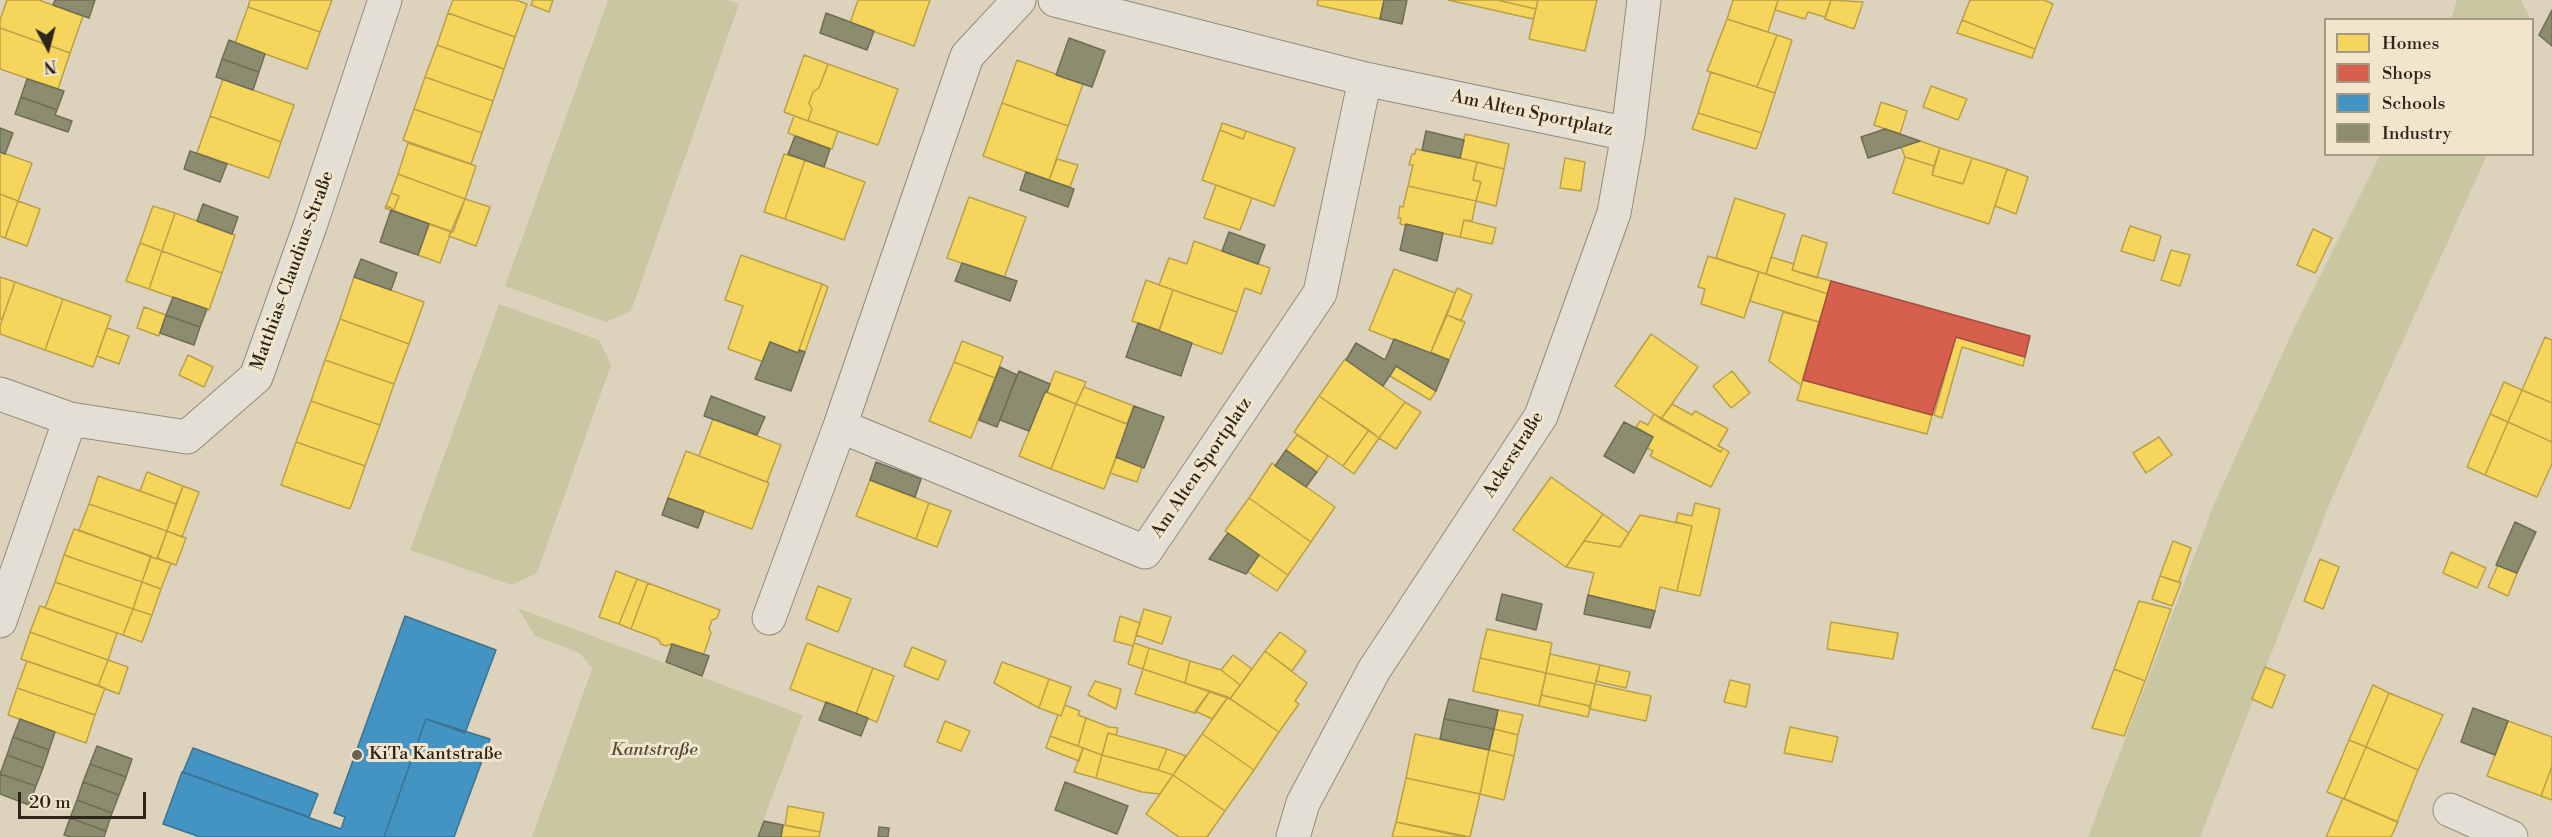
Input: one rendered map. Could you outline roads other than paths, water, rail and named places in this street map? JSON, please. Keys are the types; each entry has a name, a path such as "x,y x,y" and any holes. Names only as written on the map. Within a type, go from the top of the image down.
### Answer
{"street":[{"name":"Matthias-Claudius-Straße","path":"0,394 70,419 187,437 256,377 310,226 385,0"},
{"path":"769,618 840,426 967,56 1019,0"},
{"name":"Am Alten Sportplatz","path":"1055,0 1365,79 1628,134"},
{"name":"Ackerstraße","path":"1293,837 1303,803 1374,669 1541,416 1614,213 1628,134 1644,0"},
{"name":"Am Alten Sportplatz","path":"840,426 1145,552 1320,293 1365,79"},
{"path":"0,621 70,419"},
{"path":"2450,810 2511,837"}],"place":[{"name":"KiTa Kantstraße","path":"357,755"}],"park label":[{"name":"Kantstraße","path":"654,751"}]}
